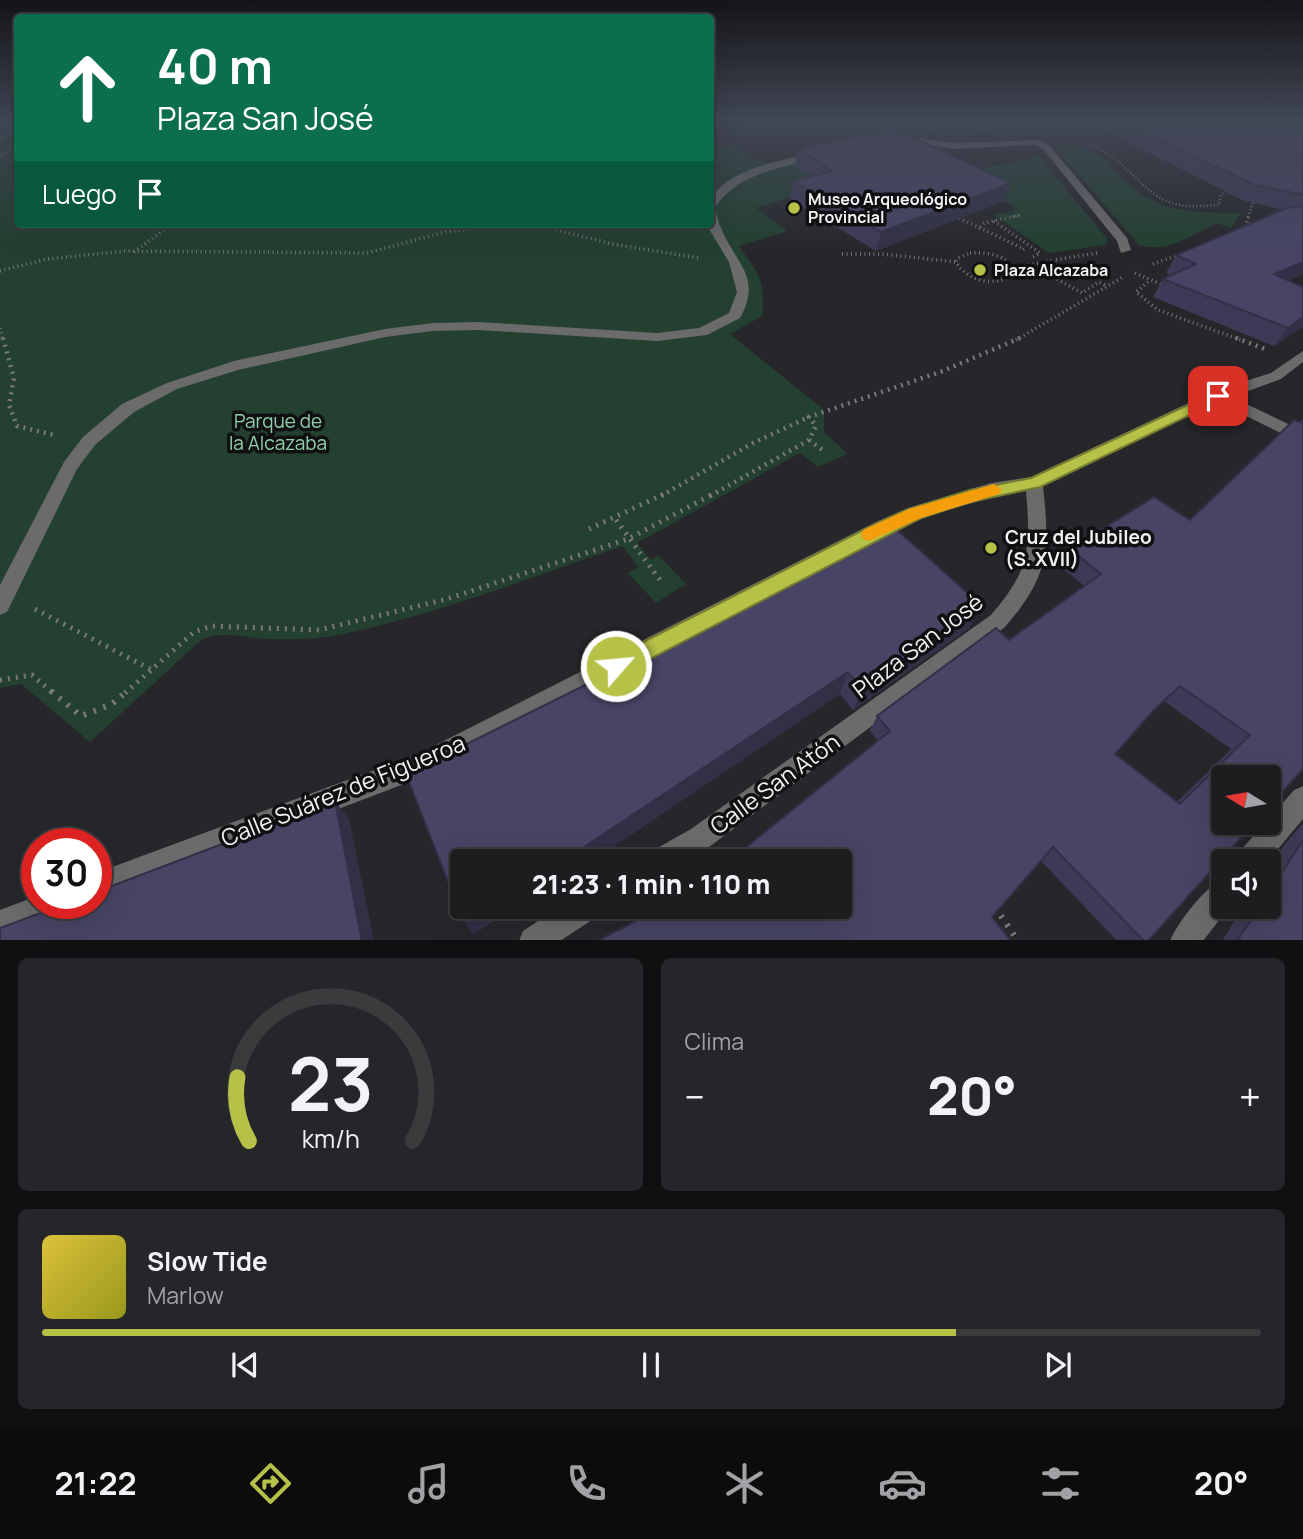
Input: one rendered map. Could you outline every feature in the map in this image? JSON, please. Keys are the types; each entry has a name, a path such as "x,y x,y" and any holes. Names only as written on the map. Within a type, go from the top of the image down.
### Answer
{"street":[{"path":"714,200 718,193 735,180 788,163"},
{"path":"1059,163 1123,241 1125,250"},
{"path":"0,607 70,466 89,441 128,408 172,386 234,366 385,333 468,326 657,337 702,332 735,316 744,292 735,262 714,225"},
{"path":"1034,483 1218,396 1276,376 1299,358"},
{"path":"1218,396 1303,438"},
{"name":"Calle Suárez de Figueroa","path":"112,881 424,764 915,513 980,493 1034,483"},
{"name":"Plaza San José","path":"852,728 998,621 1010,608 1029,577 1039,549 1034,483"},
{"name":"Calle San Atón","path":"682,849 852,728"},
{"path":"1260,849 1303,799"},
{"path":"1184,940 1211,907"},
{"path":"0,924 21,916"},
{"path":"533,940 567,919"}],"path":[{"path":"1115,163 1143,188 1167,203 1198,208 1219,205 1221,195 1236,183"},
{"path":"1244,231 1259,190"},
{"path":"946,212 1024,249 1021,251"},
{"path":"980,228 984,223 1021,215"},
{"path":"994,221 1040,253 1032,257"},
{"path":"134,252 167,228"},
{"path":"0,271 48,259 134,252 185,251 302,256 372,253 425,237 472,228"},
{"path":"550,228 625,247 735,262"},
{"path":"1175,266 1163,260 1189,251"},
{"path":"956,262 963,255 979,253 998,256 1015,268 1064,257"},
{"path":"842,254 882,254 956,262"},
{"path":"1054,260 1057,279 1083,293 1099,282 1108,286"},
{"path":"956,262 962,272 990,281 1008,279 1015,273 1015,268"},
{"path":"589,529 645,507 726,460 809,417 905,386 1001,346 1131,271 1172,289"},
{"path":"1148,282 1136,292 1158,310 1299,358"},
{"path":"0,328 14,378 9,405 17,426 89,441"},
{"path":"0,680 32,675 81,716 112,704 194,632 211,626 319,630 447,599 649,530 809,440 816,426 809,417"},
{"path":"809,440 825,452"},
{"path":"616,520 663,584"},
{"path":"33,608 152,670"},
{"path":"989,900 1018,940"}],"green space":[{"name":"Parque de la Alcazaba","path":"0,163 14,163 14,228 714,228 714,163 815,163 808,188 788,198 756,208 787,231 739,246 760,278 763,294 762,316 730,334 824,410 824,432 848,454 818,467 800,453 637,543 651,560 658,555 686,584 656,603 628,573 638,567 623,546 449,605 343,634 296,639 225,635 209,637 201,640 90,742 21,684 0,688"},
{"path":"1011,163 1045,163 1107,239 1106,245 1049,253 994,215 1015,210 1012,205 951,175"},
{"path":"1068,163 1107,163 1140,193 1176,209 1241,213 1231,228 1216,223 1189,238 1169,245 1139,245"}],"building":[{"path":"819,163 968,163 1011,183 881,232 793,181 832,171"},
{"path":"1208,163 1303,163 1303,195 1252,184"},
{"path":"1303,206 1303,262 1274,274 1303,287 1303,317 1288,328 1163,279 1196,264 1176,255 1287,208"},
{"path":"1294,420 1303,423 1303,769 1281,794 1281,765 1220,765 1250,735 1180,686 1153,711 1115,754 1180,804 1211,773 1211,835 1243,835 1231,849 1211,849 1211,871 1149,940 1143,940 1053,847 992,917 1010,940 599,940 640,919 852,919 852,849 744,849 890,731 877,716 996,628 1009,640 1101,574 1070,549 1154,497 1190,520"},
{"path":"897,530 981,605 862,689 848,672 580,849 450,849 450,887 406,774"},
{"path":"335,801 362,940 0,940 0,928 24,919 112,919 112,886"},
{"path":"1303,840 1303,940 1238,940 1251,919 1281,919 1281,874"}],"slow traffic":[{"path":"869,535 915,513 994,490"}],"place":[{"name":"Museo Arqueológico Provincial","path":"794,208"},
{"name":"Plaza Alcazaba","path":"980,270"},
{"name":"Cruz del Jubileo (S. XVII)","path":"991,548"}],"route":[{"path":"616,666 883,527 915,513 970,496 1034,483 1218,396"}]}
